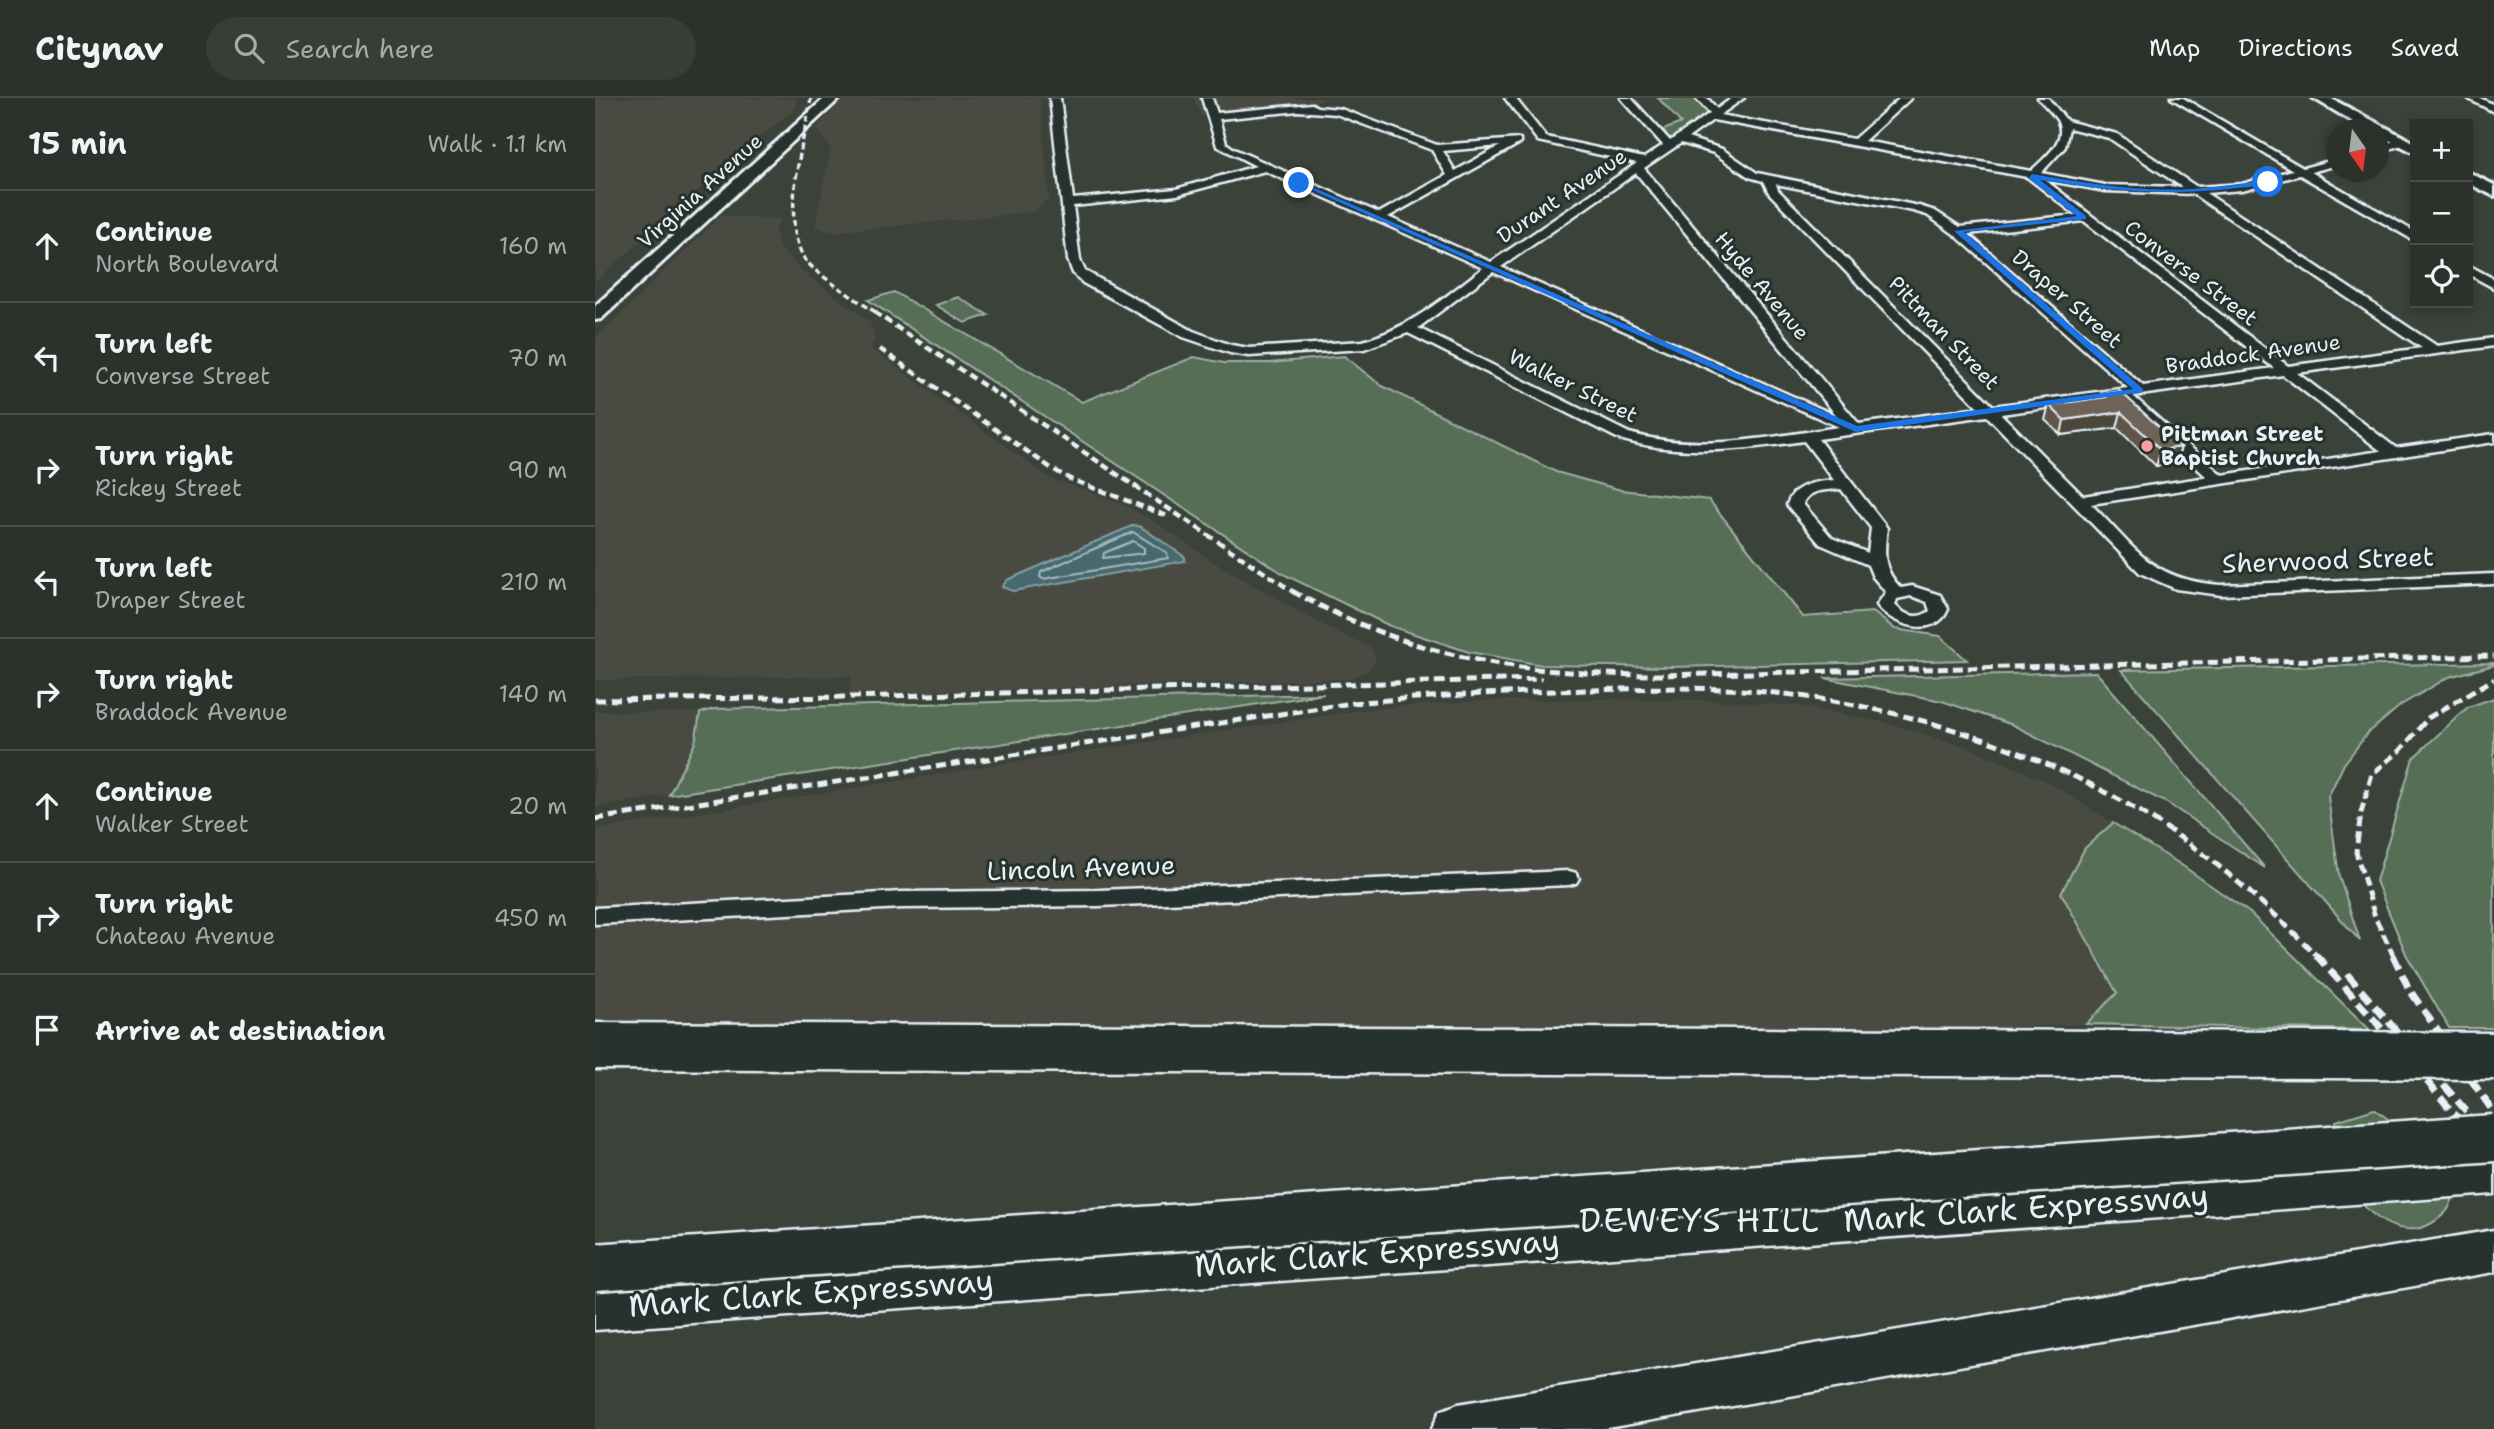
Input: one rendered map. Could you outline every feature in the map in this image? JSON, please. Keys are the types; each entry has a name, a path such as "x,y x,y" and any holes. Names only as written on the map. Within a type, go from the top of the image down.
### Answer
{"highway":[{"path":"595,1046 2494,1056"},
{"name":"Mark Clark Expressway","path":"595,1268 2494,1138"},
{"name":"Mark Clark Expressway","path":"595,1308 2494,1175"},
{"path":"1458,1429 2494,1251"}],"main road":[{"name":"Virginia Avenue","path":"595,315 833,98"},
{"path":"2320,98 2358,119"},
{"path":"2389,136 2410,146"},
{"path":"2473,180 2494,191"}],"street":[{"path":"1055,98 1069,203 1177,192 1266,167"},
{"path":"1206,98 1221,144 1230,151 1856,429"},
{"path":"1510,98 1542,139"},
{"path":"1626,98 1675,143"},
{"path":"1700,98 1714,115 1855,144 2105,188 2193,191 2242,187 2326,165"},
{"name":"Durant Avenue","path":"1069,203 1074,260 1079,273 1087,281 1207,343 1235,351 1364,345 1382,341 1410,329 1491,268 1739,98"},
{"path":"1855,144 1906,98"},
{"path":"2032,176 2059,148 2065,134 2064,123 2043,98"},
{"path":"2176,98 2410,234"},
{"path":"2472,98 2494,109"},
{"path":"1212,117 1337,105 1436,148 1542,139 1642,165"},
{"path":"2064,123 2113,136 2434,350"},
{"path":"1378,218 1516,141"},
{"path":"2389,146 2401,142"},
{"name":"Pittman Street","path":"1675,143 1718,151 1753,174 1768,179 1773,191 2145,569 2164,581"},
{"path":"1436,148 1453,175"},
{"name":"Hyde Avenue","path":"1642,165 1856,429"},
{"name":"Converse Street","path":"2032,176 2083,218 2393,453"},
{"name":"Draper Street","path":"1768,179 1931,213 1958,231 2140,391"},
{"path":"1958,231 2083,218"},
{"path":"2473,272 2494,284"},
{"name":"Walker Street","path":"1410,329 1625,436 1649,444 1696,449 1893,425"},
{"name":"Braddock Avenue","path":"1893,425 2494,342"},
{"path":"2122,393 2219,480"},
{"path":"1808,436 1879,528 1875,562 1880,578 1896,593"},
{"path":"2080,501 2494,438"},
{"path":"1846,484 1806,490 1795,500 1795,505 1826,541 1875,562"},
{"name":"Sherwood Street","path":"2164,581 2189,588 2221,590 2494,579"},
{"name":"Lincoln Avenue","path":"595,916 904,900 1099,898 1569,878"}],"shaded area":[{"path":"595,98 797,98 794,110 759,137 595,282"},
{"path":"845,98 1040,98 1049,199 1033,212 831,232 815,226 831,148 816,128"},
{"path":"1194,98 1329,98 1297,107 1201,116"},
{"path":"721,216 780,219 775,230 779,247 805,274 870,322 875,338 870,348 1050,478 1117,502 1151,519 1215,563 1328,628 1372,648 1376,660 1368,671 1347,679 849,694 851,676 595,680 595,339"},
{"path":"1705,700 1799,706 1887,723 1970,748 2050,783 2113,823 2085,848 2090,949 2117,993 2086,1024 1924,1031 595,1032 595,830 1001,764 1370,709 1477,701"},
{"path":"595,711 700,713 695,743 669,795 595,807"}],"green space":[{"path":"1658,98 1695,98 1709,112 1674,138 1667,138 1661,131 1681,123"},
{"path":"894,292 1082,402 1194,357 1224,363 1270,363 1344,356 1382,386 1556,472 1621,490 1709,500 1803,617 1873,612 1895,629 1940,636 1967,660 1671,667 1542,665 1469,652 1390,626 1285,575 868,300"},
{"path":"958,297 988,315 965,323 936,305"},
{"path":"2494,663 2449,677 2401,705 2367,734 2344,764 2328,797 2339,876 2360,941 2121,670"},
{"path":"2096,672 2265,868 2167,803 2013,725 1942,701 1824,678"},
{"path":"1324,694 669,795 695,743 700,713 714,709"},
{"path":"2494,698 2494,1028 2449,1028 2406,954 2376,881 2413,758 2468,707"},
{"path":"2113,823 2180,864 2250,913 2370,1030 2086,1024 2117,993 2061,893 2085,848"},
{"path":"2374,1109 2415,1138 2456,1189 2447,1211 2428,1225 2411,1229 2395,1227 2379,1219 2365,1207 2343,1176 2334,1151 2336,1121"}],"water":[{"path":"1134,525 1185,557 1185,561 1013,591 1002,587 1007,580"}],"building":[{"path":"2120,391 2181,447 2161,450 2121,412 2064,420 2049,405 2106,397 2102,394"}],"railway":[{"path":"811,98 795,183 794,227 799,246 813,268 877,313"},
{"path":"874,312 1292,591"},
{"path":"880,349 1051,468 1070,479 1170,517"},
{"path":"1292,591 1382,633 1426,647 1516,666 1610,674 2494,656"},
{"path":"595,700 848,697 1542,679"},
{"path":"2394,956 2375,917 2356,852 2361,813 2372,774 2400,751 2428,718 2494,679"},
{"path":"595,819 1352,703 1560,691 1729,689 1834,701 1891,713 1949,728 2060,770 2113,796 2164,826 2239,883 2316,955"},
{"path":"2316,955 2394,1042 2494,1161"},
{"path":"2393,955 2409,989 2492,1110"},
{"path":"2347,974 2494,1143"}],"place":[{"name":"Pittman Street Baptist Church","path":"2147,446"}],"district":[{"name":"DEWEYS HILL","path":"1700,1220"}],"route":[{"path":"1299,183 1856,429 2140,391 1958,231 2083,218 2032,176 2105,188 2147,191 2193,191 2268,182"}]}
